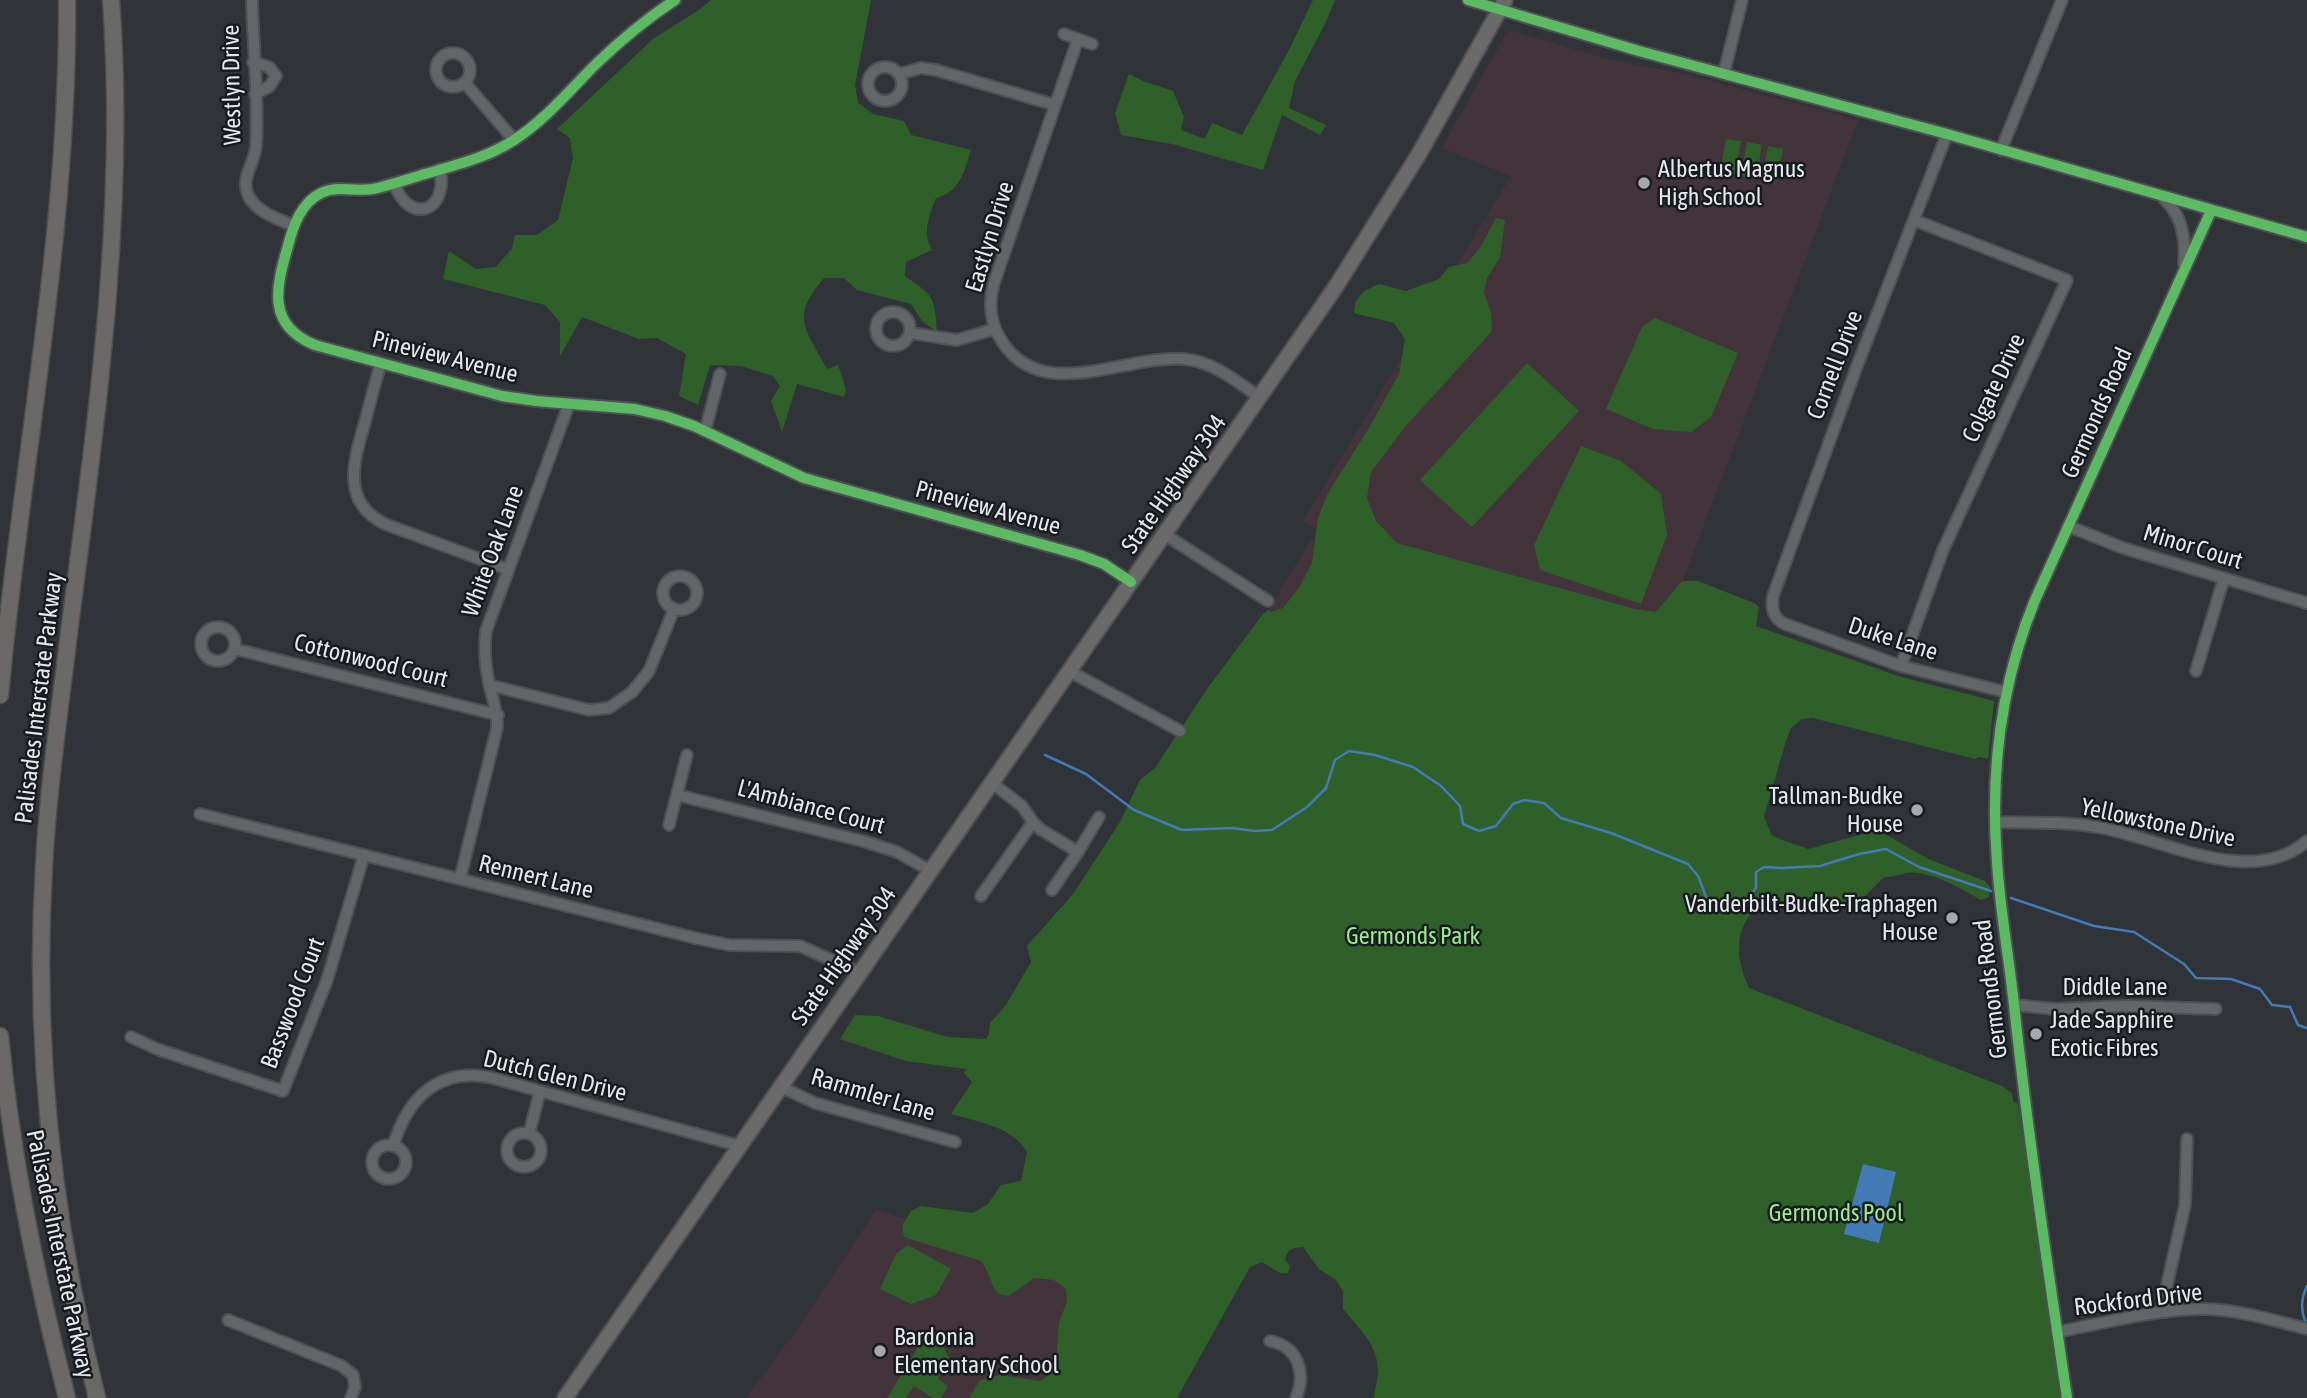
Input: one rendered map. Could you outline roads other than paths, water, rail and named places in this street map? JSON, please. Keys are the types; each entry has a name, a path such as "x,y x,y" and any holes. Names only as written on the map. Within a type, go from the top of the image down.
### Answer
{"highway":[{"name":"Palisades Interstate Parkway","path":"0,695 59,209 66,104 67,0"},
{"name":"Palisades Interstate Parkway","path":"97,1398 70,1282 50,1144 42,1028 41,934 51,784 110,290 116,114 111,0"},
{"name":"Palisades Interstate Parkway","path":"0,1036 25,1218 67,1398"}],"main road":[{"name":"State Highway 304","path":"565,1398 1345,272 1401,184 1502,5"}],"street":[{"name":"Westlyn Drive","path":"251,0 256,148 246,178 247,193 261,209 294,226"},
{"name":"Pineview Avenue","path":"675,0 627,35 540,119 514,140 482,156 440,169 371,189 336,189 321,193 308,203 294,226 277,285 278,306 286,324 294,333 315,345 493,394 656,413 705,431 794,475 1080,555 1104,564 1131,582"},
{"path":"1468,0 1502,5 1639,51 1947,134 2307,237"},
{"path":"1724,73 1742,0"},
{"path":"2001,150 2062,0"},
{"path":"1064,34 1092,44"},
{"name":"Eastlyn Drive","path":"1078,39 992,290 991,310 995,329 1011,353 1025,364 1046,372 1062,374 1187,359 1216,369 1259,397"},
{"path":"254,62 273,69 276,76 270,86 254,94"},
{"path":"899,74 921,68 936,70 1055,105"},
{"path":"466,83 514,140"},
{"name":"Cornell Drive","path":"1773,613 1773,596 1852,378 1947,134"},
{"path":"394,183 397,193 407,205 416,209 426,208 435,203 440,193 440,169"},
{"name":"Germonds Road","path":"2158,195 2172,207 2182,229 2185,248 2183,275"},
{"name":"Germonds Road","path":"2067,1398 2025,1106 1998,874 1996,767 2006,692 2026,622 2211,211"},
{"name":"Colgate Drive","path":"1901,666 1943,550 2067,280 1914,220"},
{"path":"910,333 957,340 995,329"},
{"path":"381,363 355,464 354,484 361,505 385,524 507,569"},
{"path":"705,431 720,374"},
{"name":"White Oak Lane","path":"460,879 494,745 498,715 489,685 484,652 486,631 569,404"},
{"name":"Minor Court","path":"2068,526 2123,548 2307,603"},
{"path":"1164,534 1268,601"},
{"path":"2196,671 2224,578"},
{"path":"489,685 589,710 609,708 632,692 649,671 674,609"},
{"name":"Duke Lane","path":"1773,613 1781,622 1901,666 2006,692"},
{"name":"Cottonwood Court","path":"235,649 498,715"},
{"path":"1069,671 1180,731"},
{"path":"669,825 687,755"},
{"path":"992,783 1022,806 1033,822 1077,852"},
{"name":"L'Ambiance Court","path":"677,795 874,844 909,858 931,871"},
{"name":"Rennert Lane","path":"200,814 729,945 800,946 860,973"},
{"path":"1052,890 1099,817"},
{"path":"981,896 1033,822"},
{"name":"Yellowstone Drive","path":"1995,822 2101,828 2236,862 2278,858 2307,841"},
{"name":"Basswood Court","path":"131,1037 157,1049 283,1091 327,980 364,855"},
{"name":"Diddle Lane","path":"2015,1005 2055,1009 2127,1006 2216,1009"},
{"name":"Dutch Glen Drive","path":"393,1146 399,1126 410,1106 421,1094 443,1081 460,1076 478,1076 740,1146"},
{"name":"Rammler Lane","path":"781,1087 815,1103 954,1142"},
{"path":"529,1134 540,1091"},
{"path":"2165,1312 2166,1289 2185,1205 2187,1139"},
{"name":"Rockford Drive","path":"2057,1332 2165,1312 2202,1309 2242,1313 2307,1329"},
{"path":"228,1320 342,1366 353,1374 355,1387 351,1398"},
{"path":"1270,1341 1288,1348 1298,1363 1301,1376 1296,1398"}],"water":[{"path":"1863,1164 1896,1172 1879,1243 1844,1234"}],"waterway":[{"path":"1045,755 1086,774 1134,810 1182,830 1272,830 1307,807 1326,788 1335,760 1349,751 1375,755 1413,767 1441,786 1460,806 1463,824 1479,831 1496,826 1513,804 1524,800 1544,803 1561,818 1611,833 1688,864 1698,876 1708,902 1728,905 1747,900 1756,888 1756,872 1764,867 1820,866 1886,849 1919,867 1991,891"},
{"path":"2011,898 2094,926 2134,932 2184,964 2196,978 2231,979 2260,989 2272,1005 2290,1007 2298,1025 2307,1028"},
{"path":"2307,1286 2302,1306 2307,1326"}],"place":[{"name":"Albertus Magnus High School","path":"1644,183"},
{"name":"Tallman-Budke House","path":"1917,810"},
{"name":"Vanderbilt-Budke-Traphagen House","path":"1952,918"},
{"name":"Jade Sapphire Exotic Fibres","path":"2036,1034"},
{"name":"Bardonia Elementary School","path":"880,1351"}],"park label":[{"name":"Germonds Park","path":"1413,936"},
{"name":"Germonds Pool","path":"1836,1213"}]}
